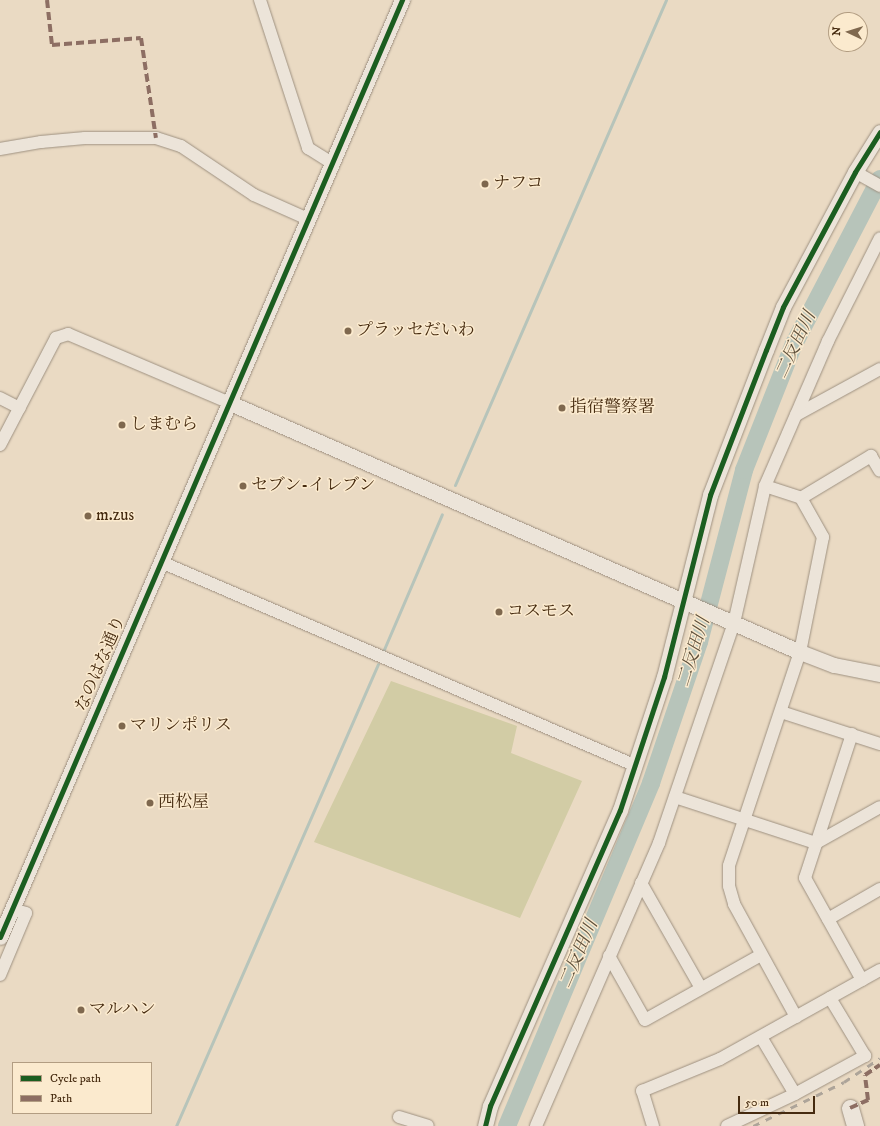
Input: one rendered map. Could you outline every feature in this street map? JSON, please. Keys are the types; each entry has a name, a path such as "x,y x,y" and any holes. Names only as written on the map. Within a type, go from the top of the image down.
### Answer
{"main road":[{"path":"850,1108 856,1126"}],"street":[{"path":"260,0 308,148 332,163"},
{"name":"なのはな通り","path":"2,928 12,909 402,0"},
{"path":"484,1126 490,1106 620,810 664,677 710,495 783,307 855,172 880,132"},
{"path":"0,149 41,142 85,138 156,138 181,146 248,191 308,219"},
{"path":"855,172 880,186"},
{"path":"536,1126 641,883 675,797 730,621 765,486 831,334 880,238"},
{"path":"0,445 56,338 68,334 230,403 800,652 834,665 880,674"},
{"path":"796,415 880,369"},
{"path":"0,398 20,408"},
{"path":"801,498 876,454 880,471"},
{"path":"765,486 801,498 823,537 800,652 729,866 729,886 734,904 796,1017"},
{"path":"161,562 634,765"},
{"path":"780,712 880,744"},
{"path":"852,734 805,878 862,980"},
{"path":"675,797 816,843 880,807"},
{"path":"641,883 701,988"},
{"path":"828,919 880,889"},
{"path":"0,975 26,913 12,909"},
{"path":"609,956 645,1020 761,955"},
{"path":"653,1126 642,1091 720,1059 880,970"},
{"path":"727,1126 795,1094 865,1056 830,998"},
{"path":"761,1036 795,1094"},
{"path":"399,1117 428,1126"}],"shaded area":[{"path":"391,681 517,726 511,753 582,781 520,918 314,842"}],"waterway":[{"path":"455,485 666,0"},
{"name":"二反田川","path":"507,1126 651,783 699,642 744,470 794,344 880,179"},
{"path":"382,654 442,514"},
{"path":"176,1126 378,664"}],"railway":[{"path":"753,1126 844,1082 880,1058"}],"marked path":[{"path":"47,0 52,45 141,38 156,138"},
{"path":"850,1108 868,1100 865,1075 880,1065"}],"cycle path":[{"path":"0,937 402,0"},
{"path":"485,1126 490,1106 620,810 664,677 710,495 783,307 855,172 880,132"}],"place":[{"name":"ナフコ","path":"485,184"},
{"name":"プラッセだいわ","path":"348,331"},
{"name":"指宿警察署","path":"562,408"},
{"name":"しまむら","path":"122,425"},
{"name":"セブン-イレブン","path":"243,486"},
{"name":"m.zus","path":"88,516"},
{"name":"コスモス","path":"499,612"},
{"name":"マリンポリス","path":"122,726"},
{"name":"西松屋","path":"150,803"},
{"name":"マルハン","path":"81,1010"}]}
